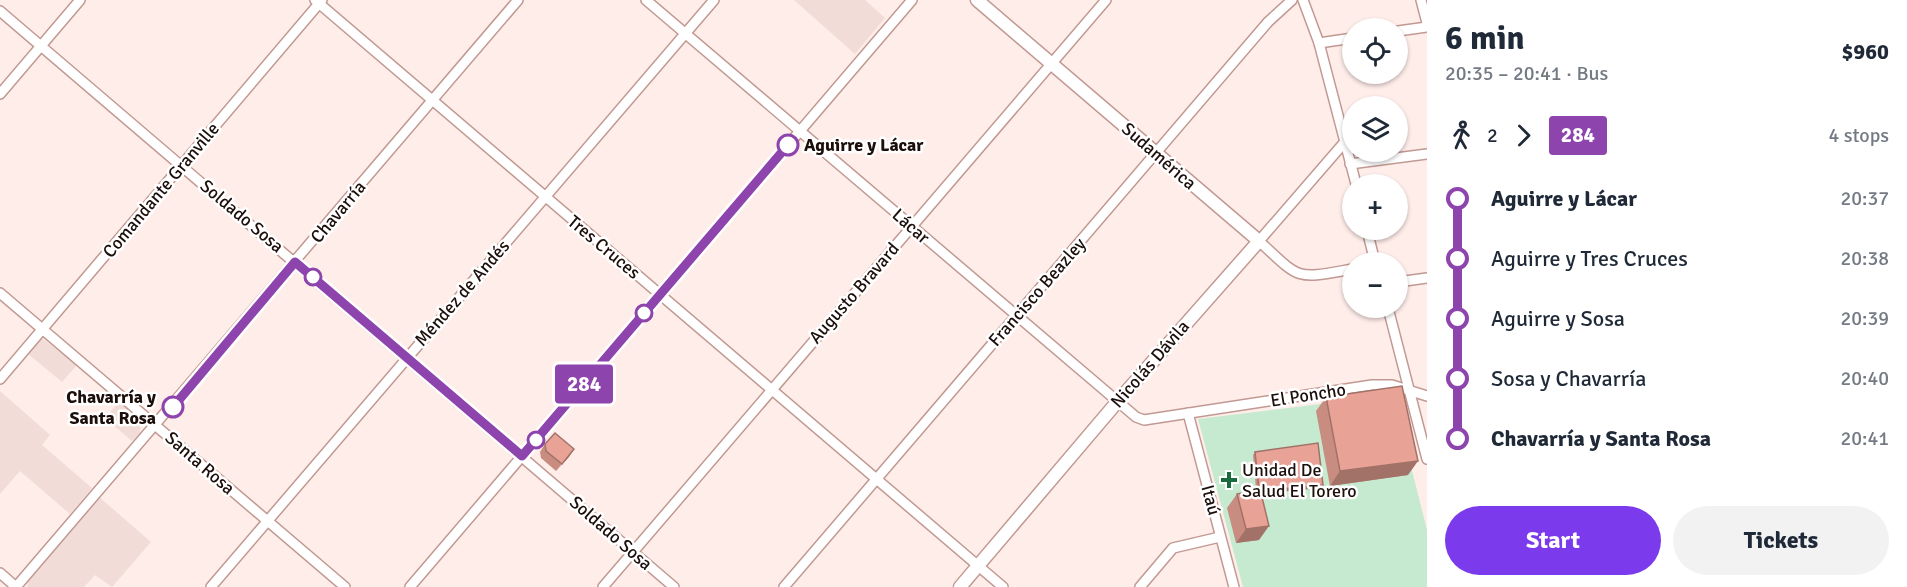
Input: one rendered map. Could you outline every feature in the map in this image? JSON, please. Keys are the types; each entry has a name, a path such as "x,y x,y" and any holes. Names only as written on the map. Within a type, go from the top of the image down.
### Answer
{"street":[{"path":"0,94 80,0"},
{"name":"Chavarría","path":"16,587 157,426 518,0"},
{"name":"Lácar","path":"646,0 1118,401 1144,420 1188,413"},
{"name":"Méndez de Andés","path":"211,587 714,0"},
{"path":"410,587 912,0"},
{"name":"Sudamérica","path":"977,0 1299,276 1309,277 1342,272"},
{"name":"Augusto Bravard","path":"603,587 1106,0"},
{"name":"Francisco Beazley","path":"784,587 1268,22 1292,0"},
{"path":"1304,0 1319,43 1342,140"},
{"path":"1408,29 1427,25 1421,0"},
{"name":"Tres Cruces","path":"318,1 432,101 1003,587"},
{"name":"Comandante Granville","path":"0,380 318,1"},
{"name":"Soldado Sosa","path":"0,12 674,587"},
{"path":"1319,43 1342,40"},
{"name":"Nicolás Dávila","path":"960,587 1118,401 1342,145"},
{"path":"1353,174 1350,164 1427,154"},
{"path":"1408,281 1427,278"},
{"name":"Santa Rosa","path":"0,292 345,587"},
{"path":"1390,318 1427,459"},
{"name":"El Poncho","path":"1188,413 1372,385 1392,385 1427,396"},
{"name":"Itaú","path":"1188,413 1234,587"},
{"path":"1140,587 1173,548 1220,537"},
{"path":"0,573 16,587"}],"shaded area":[{"path":"794,0 865,0 885,18 855,54"},
{"path":"43,339 77,365 62,382 27,353 37,341"},
{"path":"0,391 50,435 42,445 92,488 70,514 20,471 0,494"},
{"path":"119,402 141,423 140,433 132,441 105,418"},
{"path":"99,497 151,542 112,587 95,575 84,587 27,587 29,578"}],"green space":[{"path":"1393,395 1427,530 1427,587 1243,587 1198,419"}],"building":[{"path":"1402,386 1418,461 1340,471 1326,397"},
{"path":"555,433 574,449 562,464 546,451 545,444"},
{"path":"1318,443 1323,485 1260,491 1255,452"},
{"path":"1260,489 1269,526 1246,529 1237,494"}],"bus line":[{"name":"284","path":"173,407 295,262 522,456 788,145"}],"place":[{"name":"Aguirre y Lácar","path":"788,145"},
{"name":"Chavarría y Santa Rosa","path":"173,407"},
{"name":"Unidad De Salud El Torero","path":"1229,480"}]}
